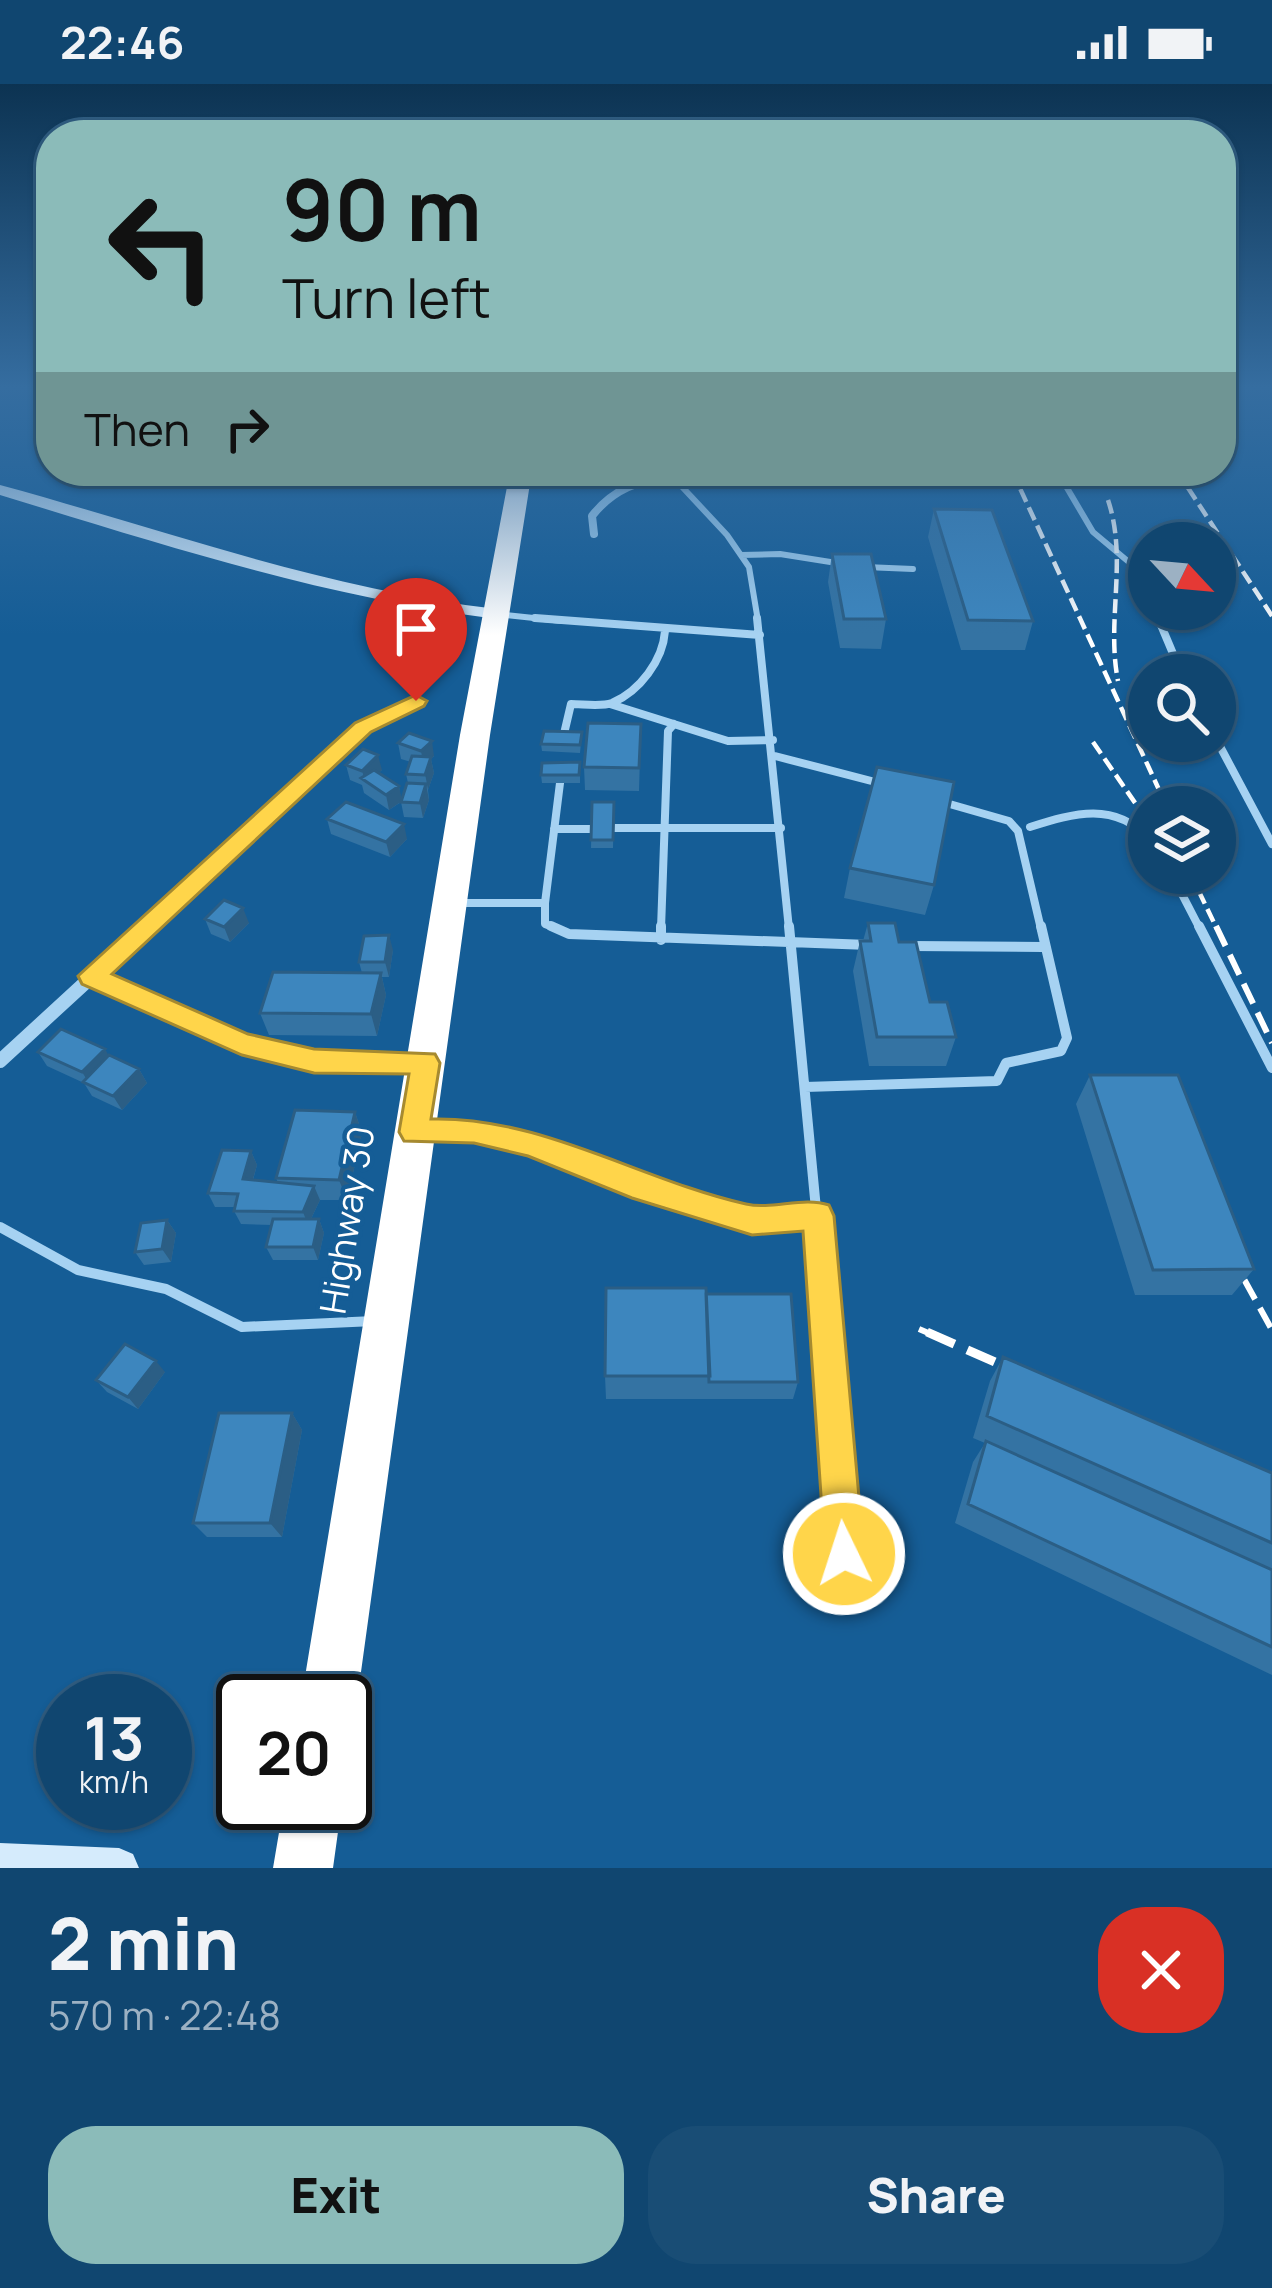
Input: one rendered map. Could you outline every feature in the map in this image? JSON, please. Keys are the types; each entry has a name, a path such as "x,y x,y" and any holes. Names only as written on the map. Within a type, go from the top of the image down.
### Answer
{"highway":[{"name":"Highway 30","path":"333,1674 449,903 518,486"},
{"path":"304,1868 309,1830"}],"main road":[{"path":"0,490 352,592 423,607 497,614"},
{"path":"0,1862 119,1868"}],"street":[{"path":"594,534 592,516 623,486"},
{"path":"0,1061 363,728 416,701"}],"lane":[{"path":"681,486 749,567 760,635 818,1216 844,1554"},
{"path":"1066,486 1093,532 1128,561"},
{"path":"741,555 780,554 883,570 914,569"},
{"path":"497,614 760,635"},
{"path":"610,704 657,666 665,650 665,631"},
{"path":"563,739 571,704 610,704 728,741 773,740"},
{"path":"661,940 662,828 668,731 674,724"},
{"path":"775,756 900,789"},
{"path":"1228,762 1272,844"},
{"path":"560,783 545,924 569,934 882,946"},
{"path":"805,1087 998,1082 1006,1063 1061,1051 1066,1038 1018,831 1009,821 922,796"},
{"path":"1030,827 1068,816 1109,812 1128,818"},
{"path":"614,828 781,828"},
{"path":"554,829 592,829"},
{"path":"1182,894 1272,1068"},
{"path":"449,903 545,903"},
{"path":"905,946 1043,947"},
{"path":"92,976 242,1044 314,1061 425,1063"},
{"path":"414,1132 474,1130 532,1144 655,1192 752,1220 818,1216"},
{"path":"0,1227 78,1270 166,1289 242,1327 386,1320"}],"building":[{"path":"934,509 992,510 1033,621 968,620"},
{"path":"832,554 871,554 886,619 844,619"},
{"path":"588,723 641,724 639,768 584,767"},
{"path":"544,731 582,732 580,745 541,744"},
{"path":"409,733 432,741 421,751 398,743"},
{"path":"363,749 378,755 362,771 346,765"},
{"path":"412,756 431,757 425,775 406,774"},
{"path":"580,762 579,775 541,775 542,763"},
{"path":"877,767 954,782 934,885 850,868"},
{"path":"374,770 399,786 386,795 361,778"},
{"path":"407,783 426,784 420,803 401,802"},
{"path":"346,802 404,824 386,842 327,819"},
{"path":"592,802 614,802 613,840 591,840"},
{"path":"224,900 243,908 224,927 205,919"},
{"path":"868,923 895,923 899,942 916,942 930,1002 947,1002 956,1037 877,1037 860,941 871,941"},
{"path":"389,935 385,962 359,962 364,936"},
{"path":"273,972 381,973 371,1014 260,1013"},
{"path":"61,1029 105,1049 82,1072 38,1052"},
{"path":"109,1055 139,1069 113,1096 83,1082"},
{"path":"1090,1075 1178,1075 1254,1269 1153,1270"},
{"path":"295,1110 355,1112 339,1180 276,1178"},
{"path":"222,1150 251,1151 243,1179 314,1186 303,1212 234,1211 238,1194 208,1193"},
{"path":"273,1219 319,1219 313,1247 266,1247"},
{"path":"167,1220 162,1249 135,1252 141,1223"},
{"path":"606,1288 706,1288 710,1376 605,1376"},
{"path":"706,1294 791,1294 798,1382 709,1382"},
{"path":"125,1344 156,1361 128,1397 96,1380"},
{"path":"1003,1357 1272,1473 1272,1543 987,1416"},
{"path":"219,1413 292,1413 270,1523 193,1523"},
{"path":"986,1441 1272,1570 1272,1647 968,1504"}],"railway":[{"path":"1019,486 1157,786"},
{"path":"1187,486 1272,616"},
{"path":"1108,500 1116,545 1118,681"},
{"path":"1093,742 1128,793"},
{"path":"1200,894 1217,929"},
{"path":"1216,926 1272,1043"},
{"path":"1229,1252 1272,1330"},
{"path":"919,1329 933,1335"},
{"path":"927,1332 1029,1377"}],"route":[{"path":"416,701 363,728 92,976 242,1044 314,1061 425,1063 414,1132 474,1130 532,1144 677,1200 752,1220 818,1216 844,1554"}]}
